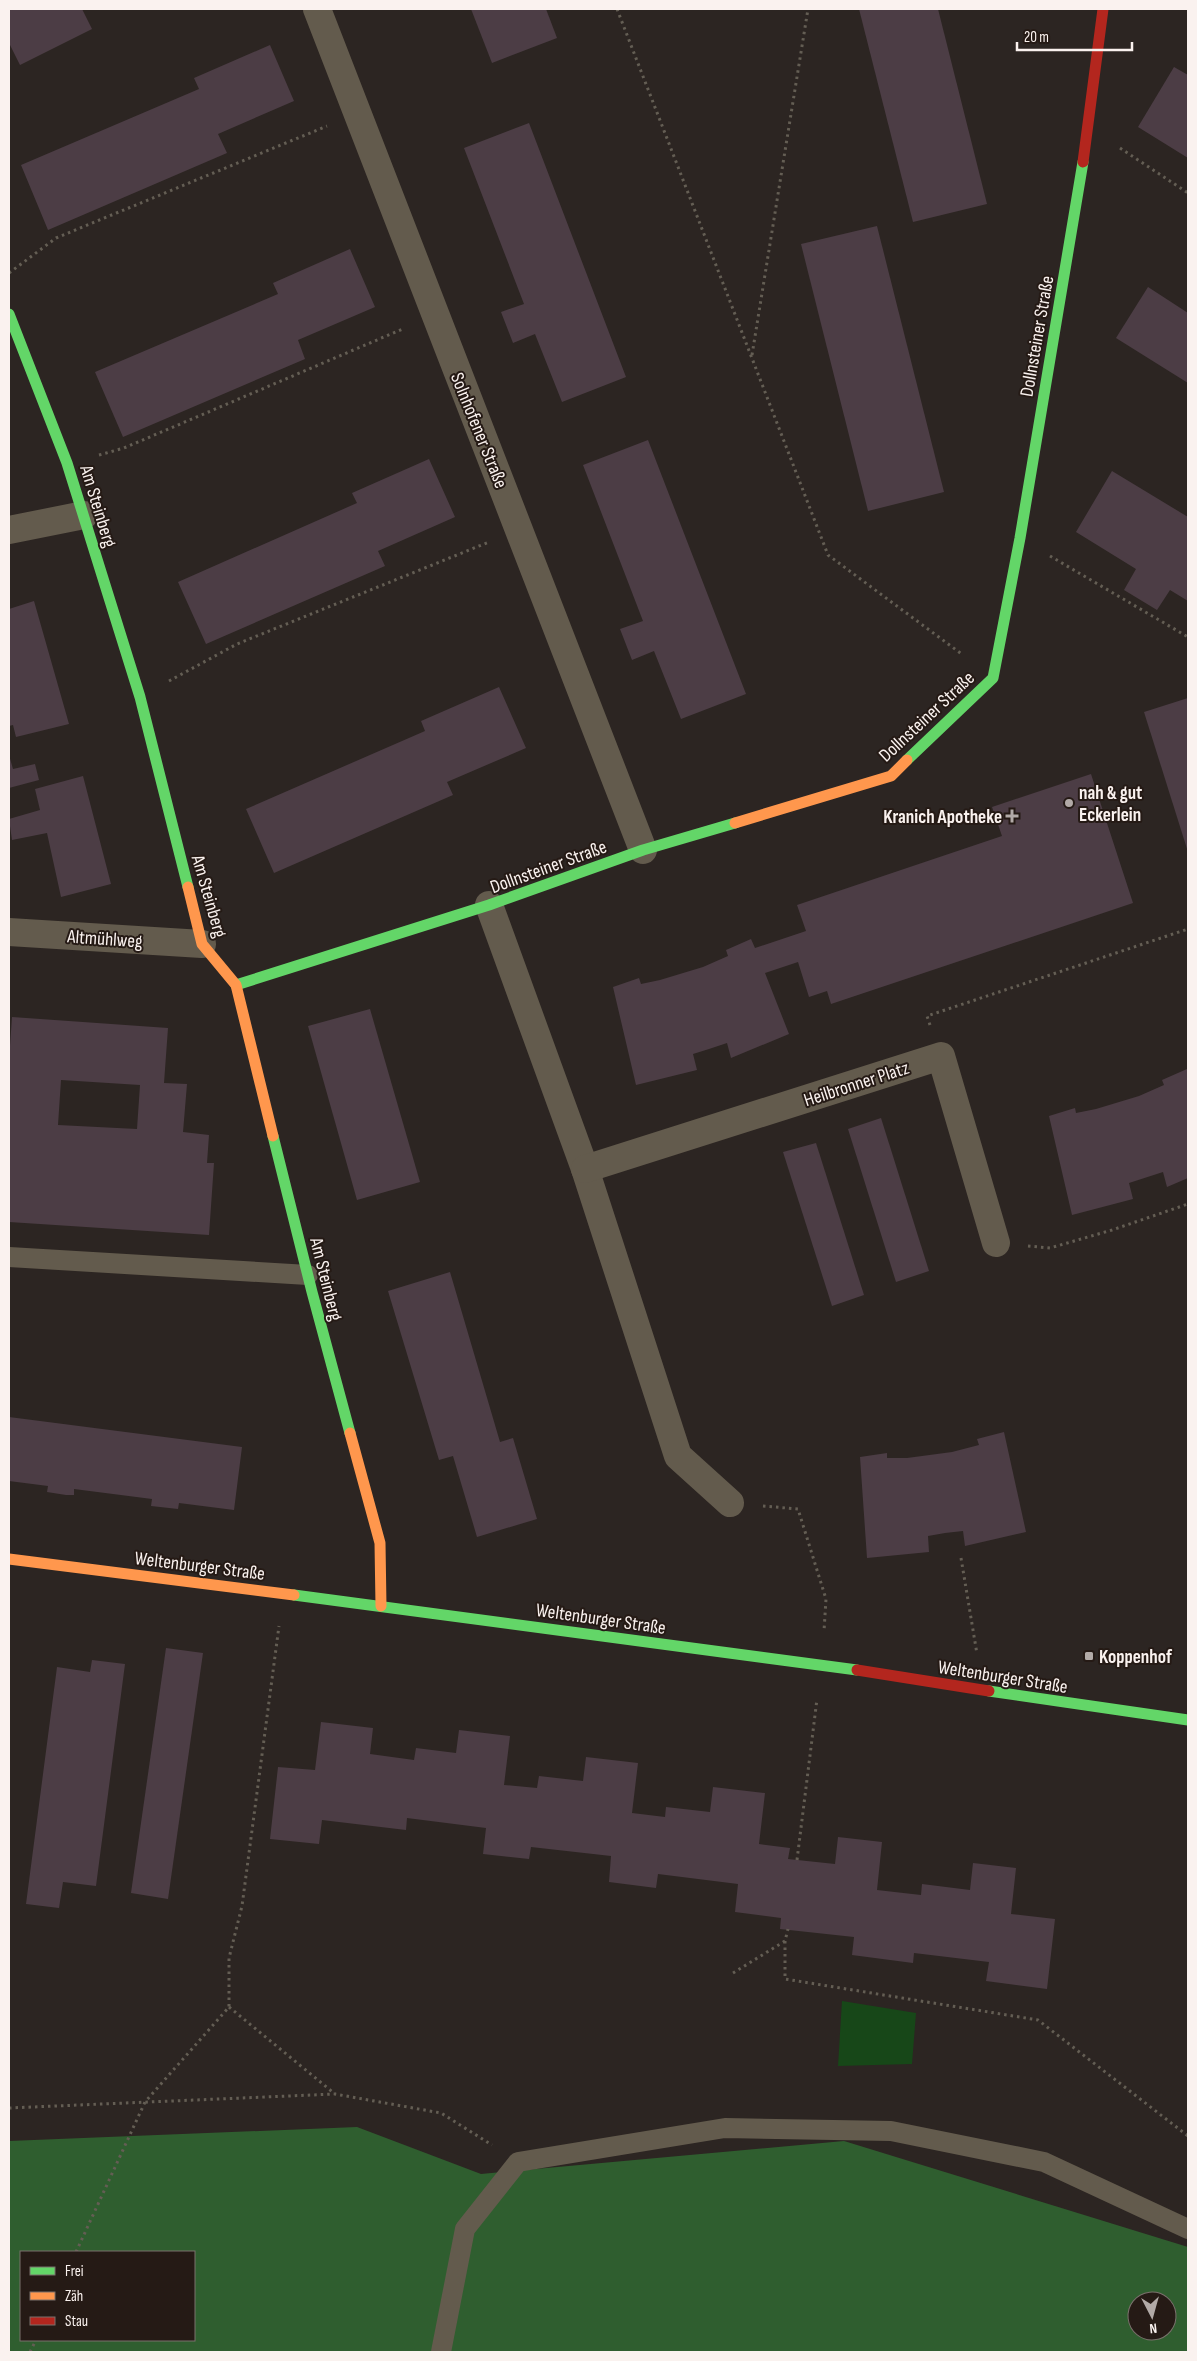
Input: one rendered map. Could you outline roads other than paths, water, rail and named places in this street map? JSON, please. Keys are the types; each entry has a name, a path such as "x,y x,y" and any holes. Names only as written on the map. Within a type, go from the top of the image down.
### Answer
{"street":[{"name":"Solnhofener Straße","path":"317,9 434,316 643,850"},
{"name":"Dollnsteiner Straße","path":"236,985 489,905 643,850 891,776 993,678 1020,538 1089,126 1104,9"},
{"name":"Am Steinberg","path":"9,314 67,463 140,697 202,944 236,985 308,1275 380,1543 381,1606"},
{"path":"9,530 84,515"},
{"path":"489,905 584,1170 678,1456 730,1503"},
{"name":"Altmühlweg","path":"9,932 202,944"},
{"name":"Heilbronner Platz","path":"584,1170 941,1056 996,1243"},
{"name":"Weltenburger Straße","path":"9,1559 381,1606 821,1665 983,1691 1188,1720"}],"lane":[{"path":"9,1257 308,1275"},
{"path":"441,2352 465,2229 518,2162 725,2128 891,2131 1044,2162 1188,2229"}],"place":[{"name":"nah & gut Eckerlein","path":"1069,803"},
{"name":"Kranich Apotheke","path":"1012,816"},
{"name":"Koppenhof","path":"1089,1656"}]}
